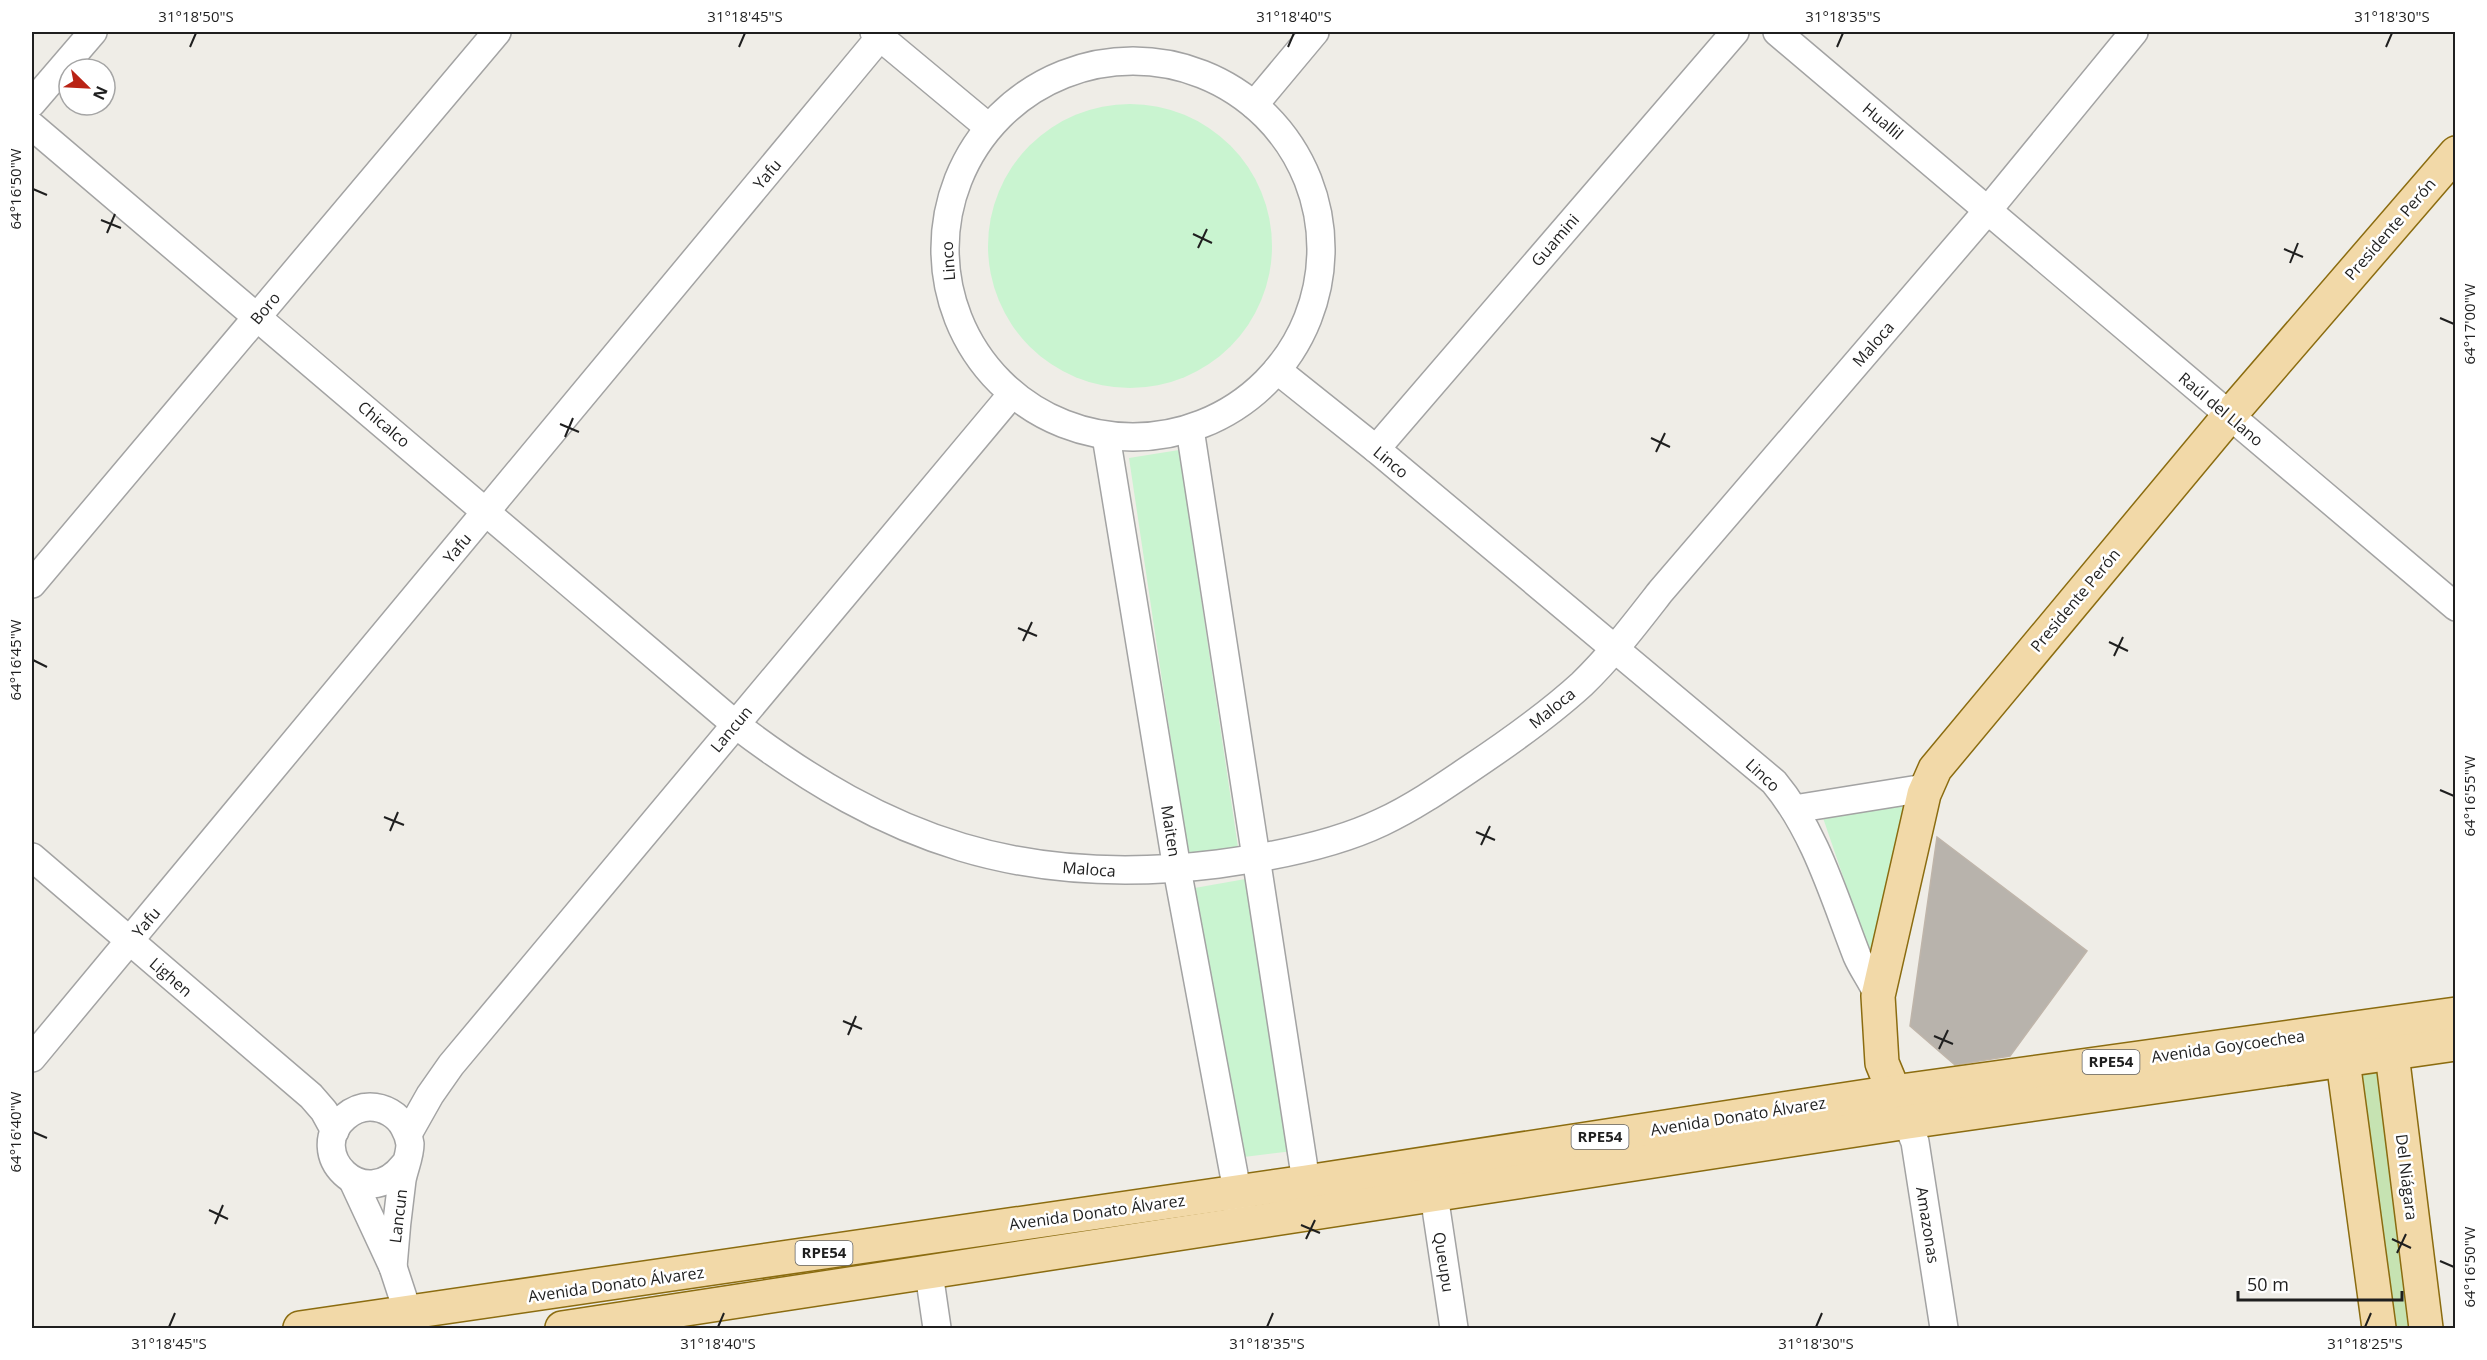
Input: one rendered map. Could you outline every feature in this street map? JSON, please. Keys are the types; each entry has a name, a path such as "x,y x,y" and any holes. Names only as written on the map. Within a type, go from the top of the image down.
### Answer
{"main road":[{"name":"Presidente Perón","path":"1894,1092 1882,1063 1878,996 1925,788 1935,769 2229,416 2456,153"},
{"name":"Avenida Goycoechea","path":"1908,1122 2364,1043 2456,1014"},
{"name":"Avenida Goycoechea","path":"1894,1092 2364,1043 2456,1044"},
{"path":"2364,1043 2379,1329"},
{"name":"Del Niágara","path":"2364,1043 2426,1329"},
{"name":"Avenida Donato Álvarez","path":"300,1329 411,1321 1238,1191 1894,1092"},
{"name":"Avenida Donato Álvarez","path":"562,1329 1908,1122"}],"street":[{"path":"32,103 93,32"},
{"name":"Boro","path":"32,584 497,32"},
{"path":"1254,105 1315,32"},
{"name":"Guamini","path":"1376,449 1735,32"},
{"name":"Huallil","path":"1778,32 1988,210"},
{"name":"Maloca","path":"735,724 772,753 867,809 924,836 972,852 1024,863 1095,871 1178,869 1256,859 1346,837 1380,823 1417,804 1498,750 1582,684 1988,210 2134,32"},
{"path":"877,34 987,126"},
{"name":"Yafu","path":"32,1058 487,511 877,34"},
{"name":"Linco","path":"1114,61 1164,63 1212,78 1254,105 1283,136 1305,172 1318,213 1321,256 1314,298 1299,338 1277,370 1250,396 1221,415 1190,429 1148,437 1106,436 1072,428 1051,419 1012,394 979,359 956,316 945,269 946,221 960,174 987,126 1021,98 1065,73 1114,61"},
{"name":"Chicalco","path":"32,126 735,724"},
{"name":"Raúl del Llano","path":"1988,210 2456,607"},
{"name":"Linco","path":"1277,370 1376,449 1774,782 1808,833 1866,976 1878,996"},
{"name":"Lancun","path":"393,1267 405,1165 410,1144 408,1134 430,1095 451,1065 1012,394"},
{"path":"1190,429 1312,1214"},
{"name":"Maiten","path":"1106,436 1178,869 1238,1191 1242,1225"},
{"path":"1794,809 1925,788"},
{"name":"Lighen","path":"32,857 311,1096 324,1111 335,1131"},
{"name":"Lancun","path":"405,1165 388,1181 364,1184 353,1181 337,1165 333,1154 332,1142 335,1131 341,1120 350,1113 402,1101 418,1092 451,1065"},
{"name":"Presidente Perón","path":"1894,1092 1908,1122"},
{"name":"Lighen","path":"311,1096 333,1104 371,1108"},
{"path":"371,1108 393,1114 402,1122 408,1134"},
{"name":"Amazonas","path":"1908,1122 1915,1142 1944,1329"},
{"name":"Lancun","path":"353,1181 393,1267 411,1321"},
{"name":"Queupu","path":"1434,1195 1454,1329"},
{"path":"929,1273 937,1329"}],"green space":[{"path":"1116,104 1144,104 1171,110 1197,121 1231,145 1248,167 1261,192 1270,218 1272,246 1270,274 1261,300 1248,325 1231,347 1197,371 1171,382 1144,388 1116,388 1089,382 1063,371 1029,347 1005,313 994,287 988,260 988,232 994,205 1005,179 1029,145 1063,121 1089,110"},
{"path":"1179,450 1238,847 1188,855 1129,458"},
{"path":"1924,794 1874,967 1821,812"},
{"path":"1251,878 1293,1151 1244,1157 1189,889"},
{"path":"2382,1072 2420,1328 2387,1328 2356,1076"}],"building":[{"path":"1937,837 2087,951 2010,1056 1955,1065 1910,1026"}]}
